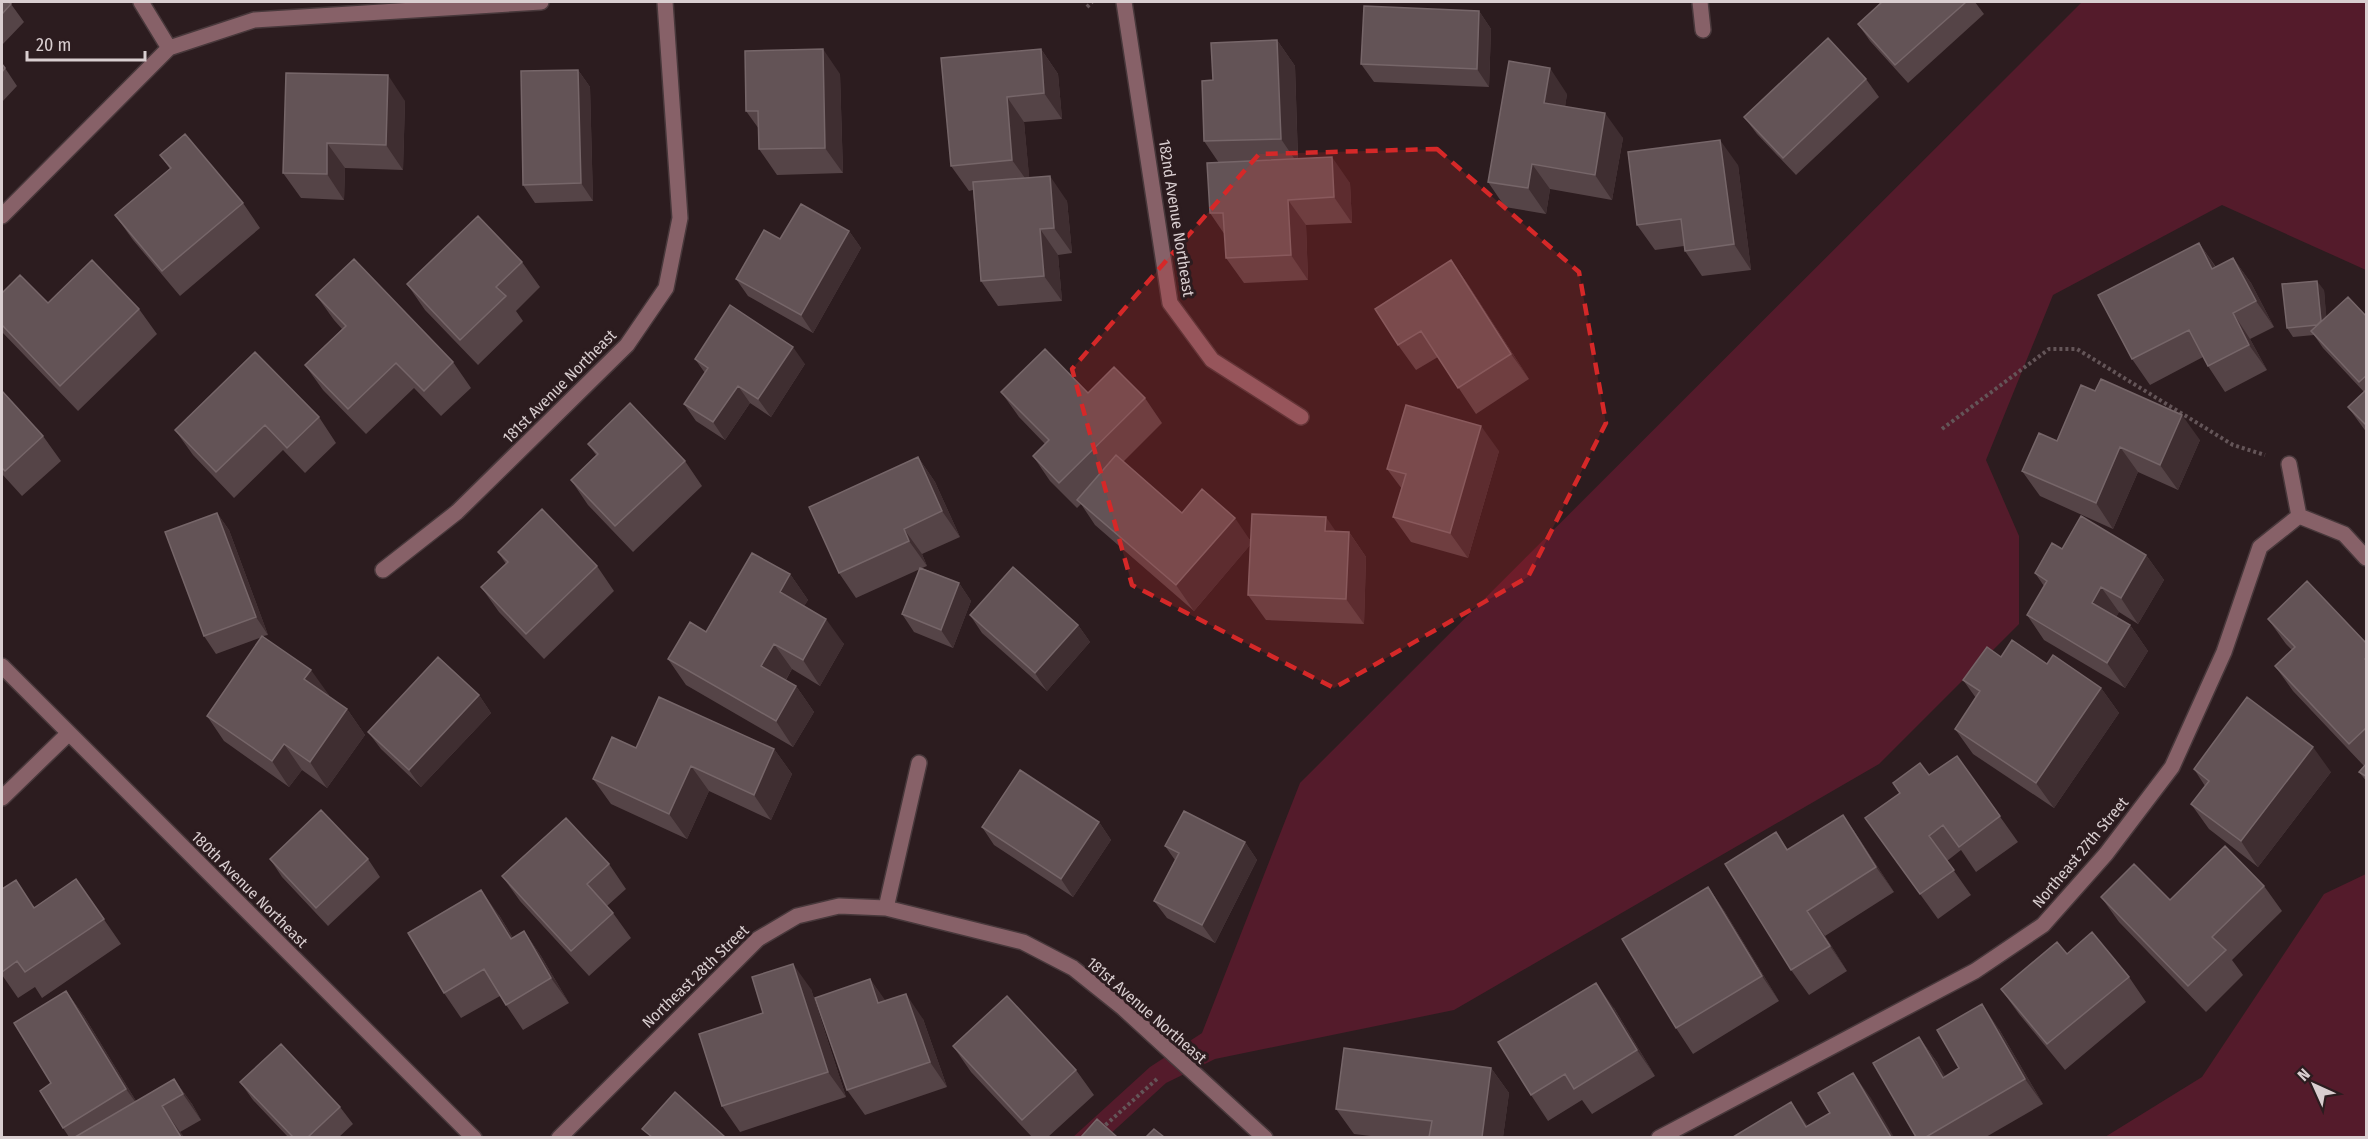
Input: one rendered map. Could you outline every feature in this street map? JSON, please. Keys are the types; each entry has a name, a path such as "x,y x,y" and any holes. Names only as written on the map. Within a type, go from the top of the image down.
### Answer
{"street":[{"path":"141,2 169,48"},
{"path":"2,216 169,48 254,20 541,2"},
{"name":"181st Avenue Northeast","path":"383,570 457,512 619,353 666,288 680,218 665,2"},
{"name":"182nd Avenue Northeast","path":"1124,2 1170,303 1212,360 1301,417"},
{"path":"1700,2 1703,30"},
{"path":"2289,464 2299,516 2344,534 2367,558"},
{"name":"Northeast 27th Street","path":"1659,1137 1975,971 2043,925 2106,854 2172,767 2224,652 2260,547 2299,516"},
{"name":"180th Avenue Northeast","path":"2,666 474,1137"},
{"path":"2,798 69,733"},
{"path":"886,908 919,763"},
{"name":"Northeast 28th Street","path":"559,1137 758,939 797,916 839,906 886,908"},
{"name":"181st Avenue Northeast","path":"886,908 1023,942 1073,968 1123,1008 1265,1137"}],"path":[{"path":"1087,7 1092,2"},
{"path":"1942,429 2049,349 2077,349 2233,445 2289,464"},
{"path":"1100,1130 1178,1059"}],"highlighted area":[{"path":"1437,149 1579,272 1606,423 1528,577 1334,688 1132,585 1072,369 1259,154"}],"shaded area":[{"path":"2082,2 2366,2 2366,270 2222,205 2053,295 1986,460 2019,536 2019,624 1879,764 1454,1010 1215,1059 1166,1083 1107,1137 1072,1138 1150,1067 1202,1033 1300,783"},
{"path":"2366,874 2366,1137 2105,1137 2202,1077 2324,894"}],"building":[{"path":"2,2 11,4 2,14"},
{"path":"1882,2 1966,2 1895,65 1858,24"},
{"path":"1364,6 1479,11 1477,69 1361,64"},
{"path":"1828,38 1866,79 1783,158 1744,117"},
{"path":"1277,40 1281,139 1204,141 1202,81 1213,80 1211,43"},
{"path":"823,49 825,148 759,149 758,111 746,111 745,51"},
{"path":"1041,49 1044,93 1007,97 1012,160 951,166 941,58"},
{"path":"1509,61 1550,68 1544,103 1605,113 1595,175 1532,164 1528,188 1488,182"},
{"path":"578,70 581,183 523,185 521,71"},
{"path":"286,73 388,75 386,145 327,143 327,174 283,173"},
{"path":"185,134 243,203 162,271 115,215 171,168 160,155"},
{"path":"1720,140 1734,244 1685,251 1681,219 1637,225 1628,152"},
{"path":"1332,157 1334,197 1288,200 1291,255 1226,258 1223,213 1210,213 1207,163"},
{"path":"1050,176 1054,228 1040,229 1044,276 981,281 973,182"},
{"path":"801,204 849,231 801,315 736,279 764,230 780,239"},
{"path":"478,216 522,262 496,287 506,296 460,340 407,284"},
{"path":"2199,243 2212,269 2233,258 2256,301 2233,313 2249,345 2208,366 2189,330 2132,359 2098,295"},
{"path":"354,259 453,362 424,391 396,363 348,409 305,365 346,326 316,295"},
{"path":"92,260 139,309 60,386 2,325 2,293 20,275 48,303"},
{"path":"1451,260 1511,354 1458,388 1421,331 1398,345 1375,309"},
{"path":"2317,281 2321,321 2317,325 2287,328 2282,284"},
{"path":"2348,297 2367,317 2367,375 2359,382 2311,331"},
{"path":"730,305 793,347 758,399 738,386 713,422 684,404 708,368 695,359"},
{"path":"1045,349 1088,393 1114,367 1145,398 1059,483 1033,456 1049,440 1001,392"},
{"path":"255,352 319,417 287,448 265,425 216,472 175,430"},
{"path":"2101,379 2182,415 2160,465 2120,447 2096,503 2022,471 2039,433 2057,441 2081,385 2095,391"},
{"path":"2367,389 2367,426 2348,407"},
{"path":"2,391 43,436 5,471 2,468"},
{"path":"630,403 685,461 615,526 571,480 598,454 588,444"},
{"path":"1406,405 1481,426 1450,533 1393,517 1406,474 1387,469"},
{"path":"1116,455 1182,513 1202,489 1235,518 1176,585 1077,500"},
{"path":"918,457 942,511 904,529 909,541 839,573 809,507"},
{"path":"542,509 597,566 526,634 481,587 508,562 498,552"},
{"path":"217,513 256,617 204,636 165,532"},
{"path":"1252,514 1326,517 1325,531 1349,532 1346,599 1248,595"},
{"path":"2081,516 2146,555 2121,598 2101,587 2092,603 2130,625 2107,663 2027,615 2047,581 2035,573 2052,543 2062,549"},
{"path":"752,553 790,574 780,592 826,619 803,660 774,644 761,666 796,686 776,721 668,659 690,622 706,632"},
{"path":"1013,567 1078,625 1035,673 970,615"},
{"path":"920,568 959,583 941,630 902,614"},
{"path":"2307,581 2367,644 2365,659 2367,661 2367,727 2349,744 2275,666 2295,647 2268,619"},
{"path":"262,636 311,670 304,679 347,709 310,762 284,744 272,761 207,716"},
{"path":"2012,640 2047,664 2053,655 2101,688 2036,783 1955,729 1980,691 1963,680 1987,647 2001,657"},
{"path":"438,657 479,695 409,770 368,732"},
{"path":"659,697 774,749 754,795 691,766 669,814 593,779 612,737 636,748"},
{"path":"2247,697 2313,747 2241,841 2191,804 2209,781 2194,769"},
{"path":"1957,756 2000,816 1959,847 1943,825 1929,836 1954,870 1920,894 1865,818 1900,793 1893,783 1920,763 1929,775"},
{"path":"2367,763 2367,777 2359,772"},
{"path":"1020,770 1099,822 1061,879 982,827"},
{"path":"321,810 368,859 316,908 270,859"},
{"path":"1184,811 1245,842 1202,925 1154,901 1179,853 1165,846"},
{"path":"1843,815 1876,867 1807,911 1830,946 1791,970 1725,864 1776,832 1787,850"},
{"path":"566,818 609,864 587,884 613,913 571,951 502,876"},
{"path":"2225,846 2264,886 2212,937 2226,950 2188,986 2101,897 2134,864 2170,900"},
{"path":"76,879 104,919 25,972 17,961 2,972 2,889 16,880 34,908"},
{"path":"1708,887 1762,976 1676,1028 1622,939"},
{"path":"481,890 511,939 524,931 551,978 506,1005 484,969 444,993 408,933"},
{"path":"2092,932 2129,977 2047,1044 2001,989 2057,942 2067,954"},
{"path":"793,964 828,1072 722,1106 699,1034 763,1013 752,977"},
{"path":"870,979 878,1003 906,994 930,1062 847,1090 815,998"},
{"path":"1596,983 1637,1050 1574,1089 1565,1074 1531,1095 1498,1042"},
{"path":"66,991 126,1089 63,1128 40,1091 51,1083 14,1023"},
{"path":"1007,996 1076,1070 1022,1120 953,1046"},
{"path":"1982,1004 2025,1079 1926,1137 1916,1137 1873,1063 1919,1037 1943,1078 1959,1068 1937,1030"},
{"path":"281,1044 340,1107 308,1137 293,1137 240,1082"},
{"path":"1344,1048 1491,1068 1482,1137 1429,1137 1432,1121 1336,1109"},
{"path":"1853,1073 1891,1137 1733,1137 1791,1102 1806,1127 1830,1113 1818,1093"},
{"path":"174,1079 183,1094 162,1106 181,1137 75,1137"},
{"path":"675,1092 725,1137 652,1137 642,1129"},
{"path":"1097,1119 1117,1137 1081,1137"},
{"path":"1154,1129 1164,1137 1146,1137"}]}
